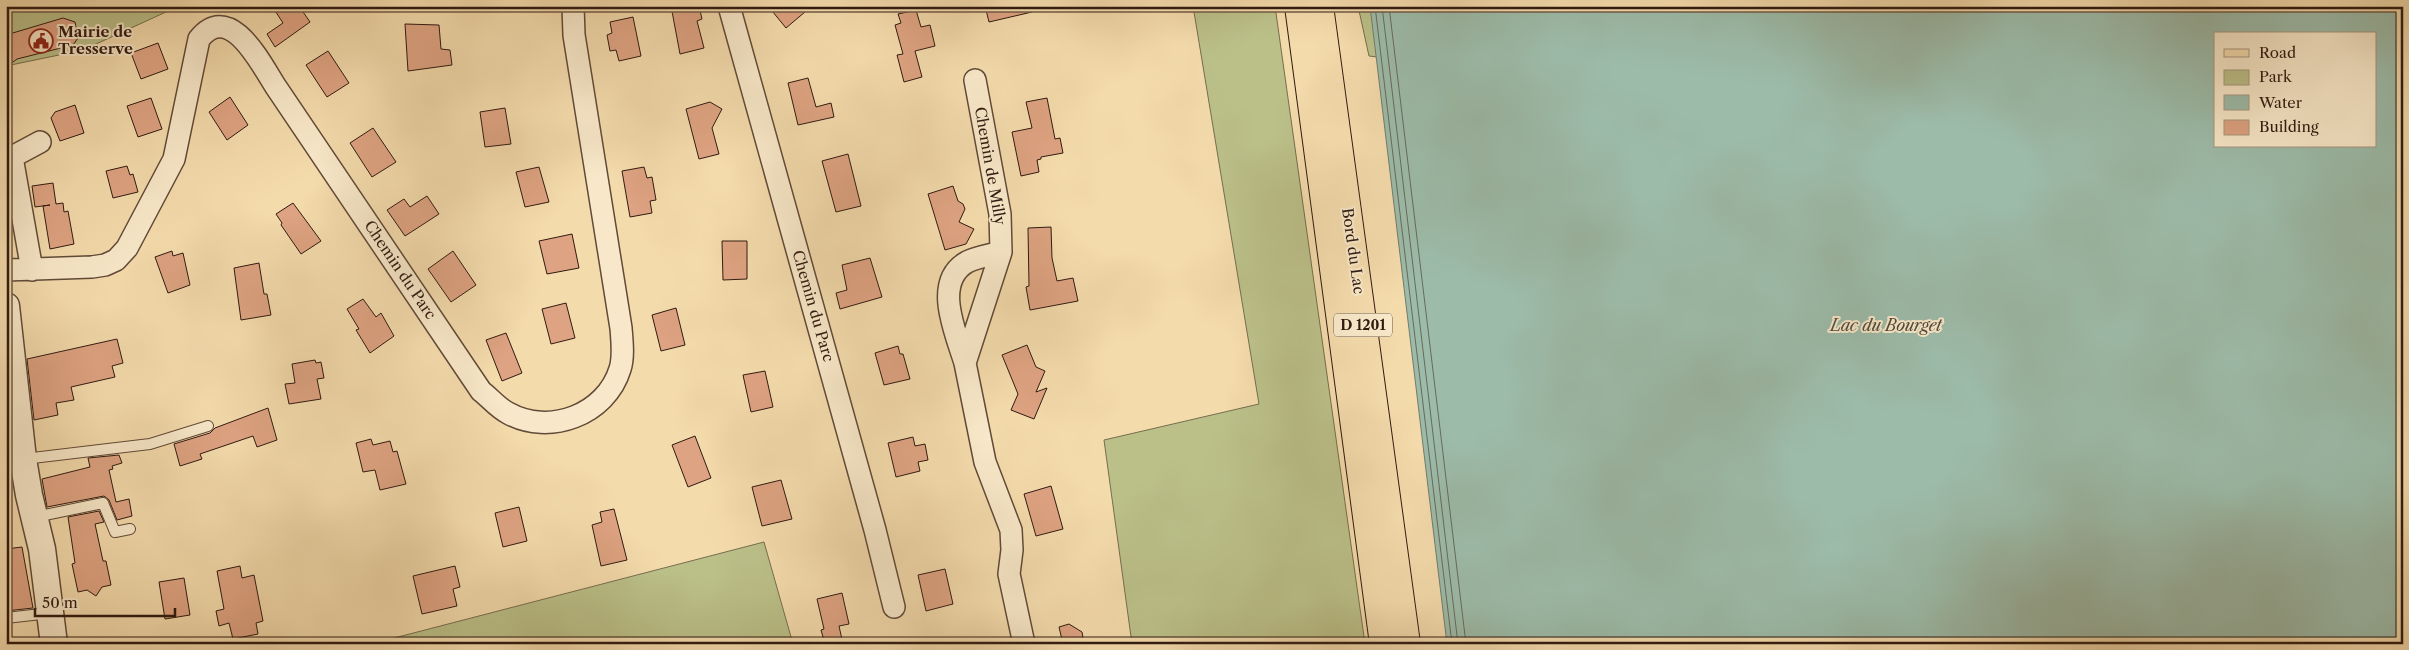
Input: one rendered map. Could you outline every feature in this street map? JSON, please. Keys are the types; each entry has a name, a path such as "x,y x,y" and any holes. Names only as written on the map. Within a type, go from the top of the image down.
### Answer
{"main road":[{"name":"Bord du Lac","path":"1299,6 1384,644"},
{"name":"Bord du Lac","path":"1319,6 1406,644"}],"street":[{"name":"Chemin du Parc","path":"6,270 105,265 122,254 174,159 199,39 204,31 212,27 222,26 231,28 246,40 481,391 508,413 526,419 540,422 563,422 579,416 595,406 616,381 621,368 622,348 620,318 574,35 573,6"},
{"name":"Chemin du Parc","path":"729,6 875,530 894,607"},
{"name":"Chemin de Milly","path":"965,363 1001,252 1000,214 975,80"},
{"path":"32,270 12,157 40,142"},
{"name":"Chemin de Milly","path":"1001,252 969,261 958,268 948,285 948,299 965,363 984,462 1011,530 1012,550 1009,574 1024,644"},
{"path":"6,306 23,459 42,549 54,644"}],"lane":[{"path":"23,459 150,444 208,426"},
{"path":"34,517 103,503 114,532 130,529"},
{"path":"6,618 51,612"}],"green space":[{"path":"6,6 179,6 83,50 6,66"},
{"path":"1193,6 1275,6 1365,644 1132,644 1104,440 1259,404"},
{"path":"1358,6 1403,6 1402,60 1369,56"},
{"path":"764,542 793,644 371,644"}],"water":[{"name":"Lac du Bourget","path":"1370,6 2403,6 2403,644 1447,644"}],"building":[{"path":"272,6 299,6 310,22 275,47 267,34 283,23"},
{"path":"671,6 699,6 702,19 697,21 704,48 680,54"},
{"path":"768,6 812,6 786,28"},
{"path":"985,6 1031,6 1032,12 989,22"},
{"path":"916,10 921,27 930,25 935,46 915,51 922,77 904,82 897,55 903,54 895,25 901,23 898,14"},
{"path":"633,17 641,56 619,61 616,50 610,51 607,35 612,33 610,22"},
{"name":"Mairie de Tresserve","path":"63,18 75,22 78,38 73,45 17,59 6,67 6,35"},
{"path":"405,24 439,25 441,49 450,50 452,65 408,71"},
{"path":"158,43 168,69 141,79 131,53"},
{"path":"328,51 349,83 327,97 306,65"},
{"path":"808,78 816,107 831,103 834,117 798,125 788,83"},
{"path":"230,97 248,125 227,140 209,112"},
{"path":"151,98 162,129 138,137 127,106"},
{"path":"1047,98 1055,139 1060,138 1063,153 1041,157 1041,159 1037,160 1039,172 1021,176 1012,132 1032,128 1026,102"},
{"path":"710,102 722,109 712,128 719,154 699,159 686,109"},
{"path":"75,105 84,133 60,141 51,118 55,112"},
{"path":"505,108 511,144 485,147 480,112"},
{"path":"373,128 396,162 372,177 350,143"},
{"path":"848,154 861,206 836,212 822,161"},
{"path":"127,166 130,175 133,174 138,192 113,198 106,171"},
{"path":"539,167 549,202 525,207 516,172"},
{"path":"644,167 647,178 652,177 656,200 650,201 652,213 630,217 622,171"},
{"path":"53,183 56,204 63,203 64,212 68,211 74,244 50,249 43,206 50,205 35,207 32,186"},
{"path":"953,186 958,201 963,204 965,209 959,222 974,229 966,244 945,250 928,194"},
{"path":"427,196 439,214 405,236 387,210 404,199 410,207"},
{"path":"293,203 321,241 301,254 281,225 282,223 276,214"},
{"path":"1051,227 1052,258 1057,281 1073,278 1078,301 1030,310 1026,287 1029,286 1028,228"},
{"path":"572,234 579,268 547,274 539,241"},
{"path":"722,241 747,241 747,279 723,280"},
{"path":"172,251 173,256 183,253 190,285 168,293 155,257"},
{"path":"453,251 476,285 451,302 428,269"},
{"path":"870,258 882,297 840,309 836,293 847,290 842,265"},
{"path":"259,263 264,294 267,294 271,315 241,320 234,268"},
{"path":"363,299 376,317 381,313 394,336 370,353 356,330 359,329 347,309"},
{"path":"566,303 575,338 551,344 542,309"},
{"path":"676,308 685,345 661,351 652,315"},
{"path":"506,333 522,373 502,381 486,340"},
{"path":"117,339 123,363 112,366 115,377 71,387 74,400 56,403 58,415 34,420 27,359"},
{"path":"1027,345 1036,367 1045,371 1036,392 1047,388 1034,419 1011,410 1018,394 1002,355"},
{"path":"898,346 900,354 903,354 910,379 884,385 875,353"},
{"path":"315,360 316,363 321,362 324,378 317,379 321,399 289,404 285,384 295,383 292,364"},
{"path":"765,371 773,407 751,412 743,375"},
{"path":"268,408 277,440 257,447 253,436 200,454 202,459 180,466 174,444 210,433 215,428"},
{"path":"695,436 711,478 688,487 672,445"},
{"path":"913,437 915,446 925,444 928,460 918,462 920,471 896,477 888,443"},
{"path":"371,439 373,445 390,441 393,452 397,451 406,484 380,490 375,470 363,472 356,443"},
{"path":"119,455 122,463 112,466 113,469 109,470 116,502 129,499 132,516 117,520 109,500 104,496 47,507 42,479 90,467 88,458"},
{"path":"781,480 792,519 762,526 752,487"},
{"path":"1051,486 1063,529 1036,536 1024,494"},
{"path":"519,507 527,541 503,547 495,513"},
{"path":"614,509 627,560 601,566 592,525 602,522 600,512"},
{"path":"99,511 104,522 95,524 103,561 106,561 111,585 102,587 96,596 87,590 78,592 72,564 75,563 68,517"},
{"path":"22,547 33,608 6,611 6,549"},
{"path":"240,566 242,578 254,575 263,621 256,623 258,634 233,639 229,623 219,626 216,611 224,609 217,571"},
{"path":"455,566 460,587 453,589 457,606 422,614 413,576"},
{"path":"945,569 953,604 926,611 918,575"},
{"path":"184,578 190,615 165,619 159,582"},
{"path":"842,593 849,624 839,626 843,644 825,644 821,630 824,629 817,599"},
{"path":"1069,624 1082,632 1084,644 1063,644 1059,627"}],"place":[{"name":"Mairie de Tresserve","path":"41,41"}]}
